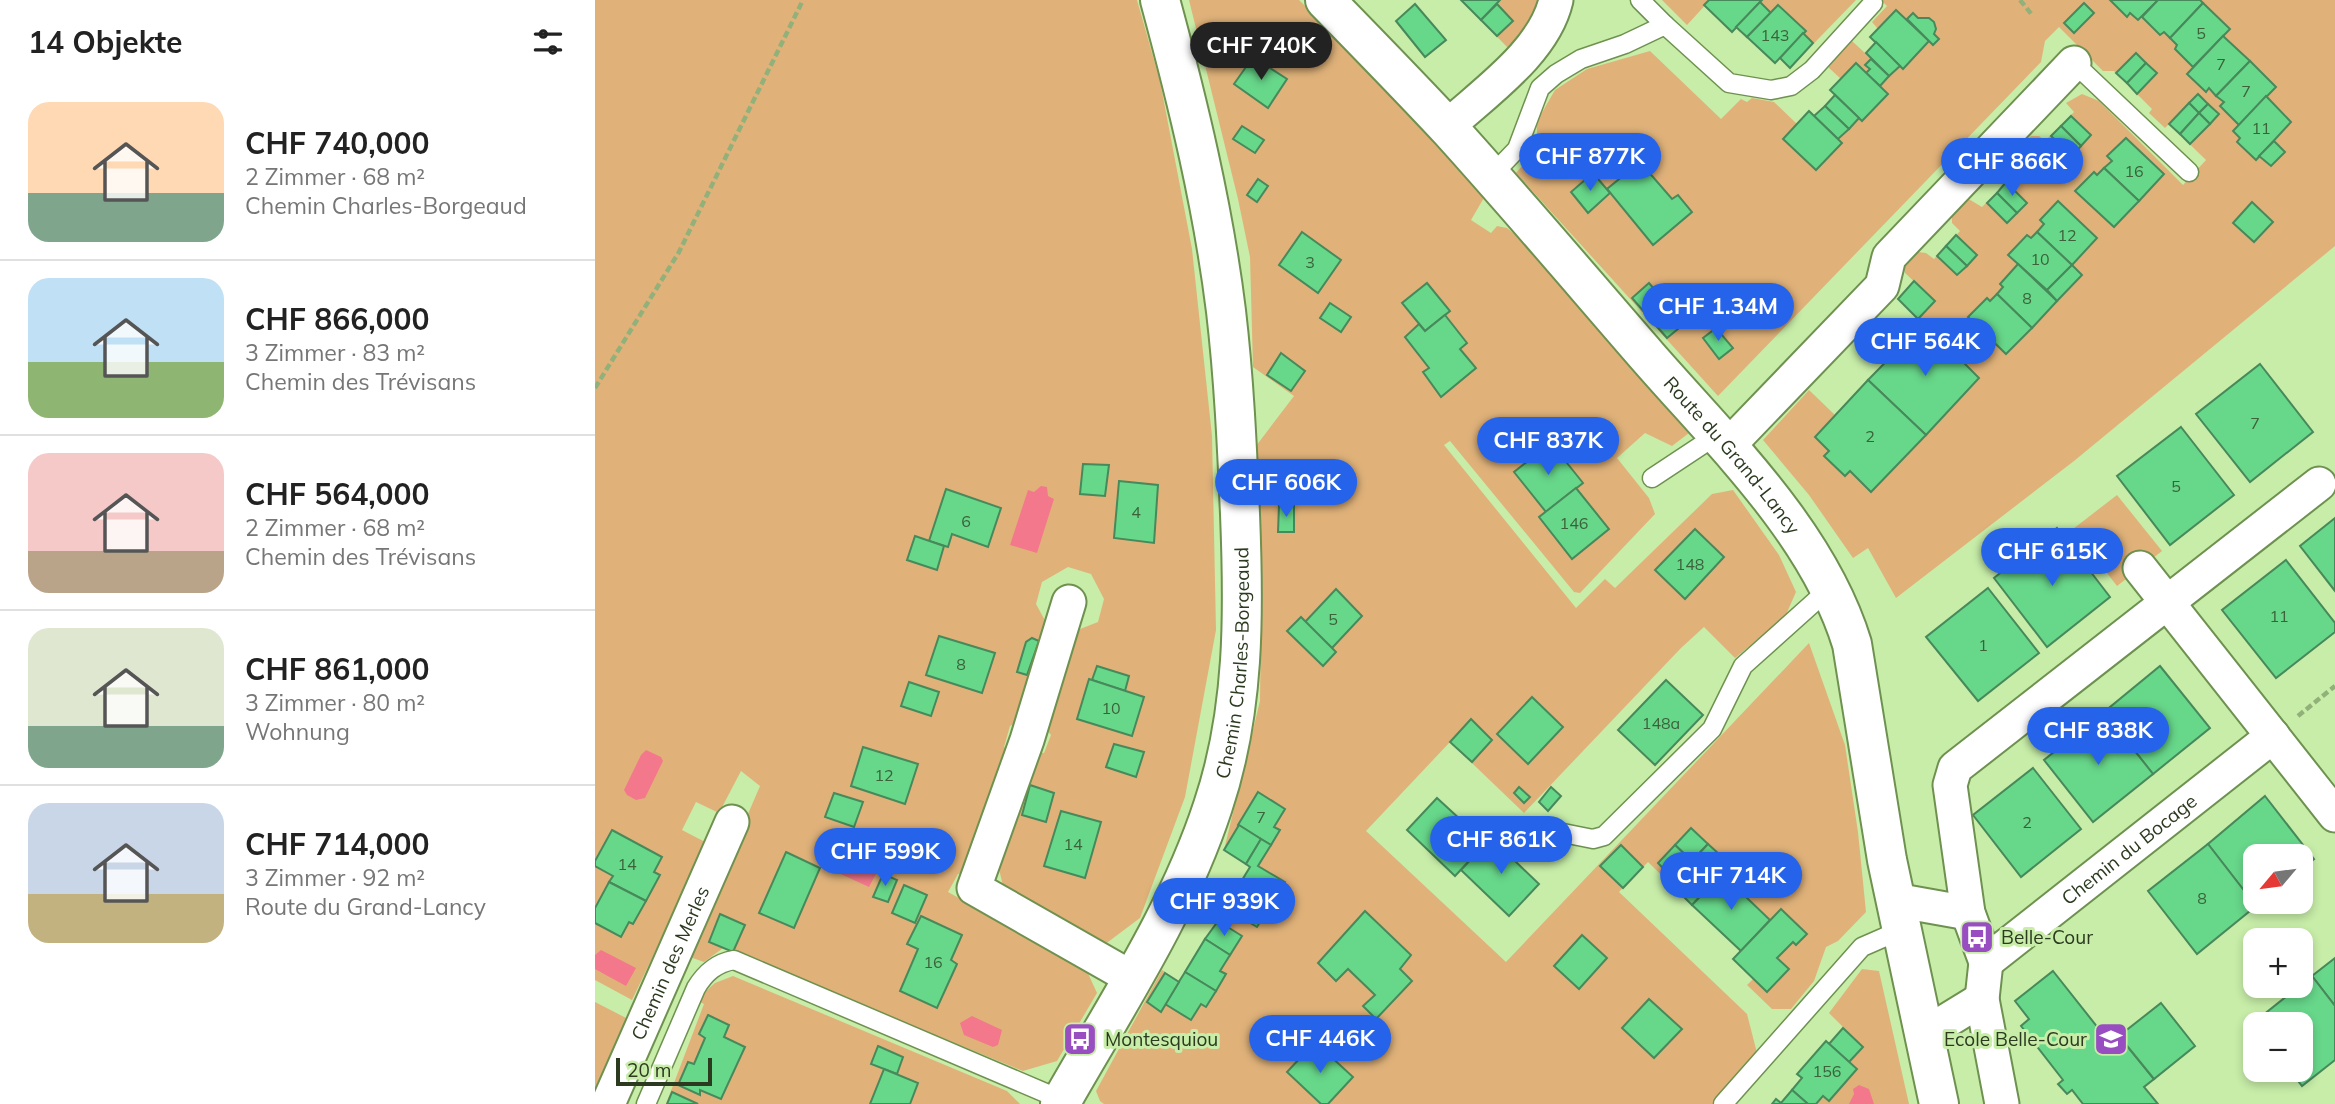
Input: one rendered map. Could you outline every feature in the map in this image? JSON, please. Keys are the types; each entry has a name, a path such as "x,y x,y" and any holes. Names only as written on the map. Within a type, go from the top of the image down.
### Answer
{"street":[{"name":"Chemin Charles-Borgeaud","path":"1067,1100 1188,875 1214,804 1234,724 1239,686 1243,604 1236,420 1226,313 1190,109 1160,0"},
{"name":"Route du Grand-Lancy","path":"1325,0 1447,127 1722,441 1782,512 1804,542 1830,588 1852,643 1898,915 1939,1104"},
{"path":"1447,127 1534,45 1550,19 1556,0"},
{"path":"1722,441 1882,286 1889,257 2074,63"},
{"path":"2002,1104 1982,999 1986,962 1968,913 1950,785 1955,768 2319,484"},
{"path":"2140,568 2335,815"},
{"path":"1069,602 1027,740 974,888 1132,978"},
{"name":"Chemin du Bocage","path":"1986,962 2273,736"},
{"name":"Chemin des Merles","path":"608,1104 732,822"},
{"path":"1898,915 1968,913"},
{"path":"1925,1034 1982,999"}],"lane":[{"path":"1640,0 1729,83 1771,90 1791,86 1812,69 1873,3"},
{"path":"1491,176 1517,149 1541,89 1556,74 1581,60 1625,44 1665,25"},
{"path":"2074,63 2189,172"},
{"path":"1652,478 1722,441"},
{"path":"1533,827 1593,839 1604,836 1712,729 1743,666 1830,588"},
{"path":"1723,1104 1862,947 1898,915"},
{"path":"646,1104 696,988 704,975 715,967 734,960 1067,1100"}],"path":[{"path":"595,388 679,252 803,0"},
{"path":"2020,0 2033,16"},
{"path":"2273,736 2335,686"}],"shaded area":[{"path":"595,0 1137,0 1160,81 1192,249 1212,436 1216,630 1185,797 1140,918 1104,945 1005,894 998,865 1037,752 1044,753 1051,735 1043,725 1070,633 1098,622 1104,599 1091,574 1068,567 1042,582 1036,604 1048,626 1018,722 1010,726 1004,747 1011,750 968,872 958,874 948,892 1086,969 1097,993 1057,1061 1023,1071 723,948 704,962 687,956 760,786 741,771 719,813 696,802 682,830 707,843 632,1000 595,980"},
{"path":"1189,0 1299,0 1340,40 1485,196 1471,220 1491,233 1497,226 1507,228 1526,243 1689,433 1672,446 1645,433 1617,458 1649,498 1655,514 1580,593 1574,592 1450,441 1444,445 1576,608 1605,579 1615,588 1712,494 1733,490 1779,555 1796,592 1785,617 1735,658 1704,627 1524,813 1450,742 1366,831 1506,962 1809,643 1845,745 1866,912 1838,941 1826,947 1814,981 1791,1009 1772,1009 1747,985 1753,979 1733,959 1770,919 1722,874 1692,905 1648,862 1619,892 1747,1014 1757,1053 1712,1104 1104,1104 1100,1101 1096,1091 1162,970 1179,981 1185,972 1226,975 1220,971 1242,936 1218,921 1225,908 1257,927 1285,882 1258,866 1271,845 1262,839 1246,864 1224,850 1260,701 1261,616 1256,446 1294,396 1253,367 1250,257"},
{"path":"1461,0 1544,0 1512,52"},
{"path":"1662,0 1710,0 1687,25"},
{"path":"1856,0 1790,68 1780,58 1805,30 1779,5 1771,13 1760,2"},
{"path":"1881,0 2335,0 2335,246 2074,461 1896,598 1868,548 1853,558 1809,495 1763,440 1809,390 1835,415 1815,437 1829,451 1824,456 1844,475 1850,471 1871,492 1979,379 1958,357 1962,351 1943,333 1937,338 1918,319 1935,301 1905,273 1903,266 1918,252 1926,253 1934,259 1960,231 1952,223 1952,215 1967,198 1982,207 2011,178 2002,170 2003,163 2031,136 2039,136 2045,141 2074,112 2066,103 2082,94 2099,101 2183,185 2206,160 2169,124 2165,128 2149,113 2152,109 2114,71 2103,71 2059,27 2045,41 2041,62 1718,396 1516,173 1539,147 1536,123 1555,90 1587,69 1650,51 1721,119 1741,99 1747,102 1752,98 1774,102 1797,124 1809,111 1815,116 1835,95 1830,90 1841,79 1828,67 1852,41 1865,53 1875,43 1870,37 1878,29 1872,22 1887,6"},
{"path":"1041,486 1047,487 1048,496 1054,499 1037,553 1010,545 1028,490 1034,492"},
{"path":"2117,495 2162,551 2117,586 2073,529"},
{"path":"646,750 661,757 663,761 645,798 636,800 624,790"},
{"path":"841,854 878,870 869,887 834,871"},
{"path":"601,950 636,968 626,986 595,969 595,955"},
{"path":"1862,969 1879,971 1909,1104 1816,1104 1857,1069 1849,1062 1863,1047 1829,1013"},
{"path":"733,976 1007,1091 1020,1104 666,1104 704,1004 696,1000 715,983"},
{"path":"595,1002 630,1020 595,1095"},
{"path":"972,1016 1002,1030 998,1045 993,1047 964,1035 960,1023"},
{"path":"1859,1085 1869,1089 1874,1104 1849,1104 1854,1094 1853,1089"}],"building":[{"path":"1461,0 1500,0 1481,20"},
{"path":"1709,0 1762,0 1732,32 1704,5"},
{"path":"2110,0 2158,0 2138,20 2130,13 2127,17"},
{"path":"2158,0 2200,0 2203,3 2170,38 2164,32 2160,35 2142,17"},
{"path":"1760,2 1771,13 1747,37 1736,27"},
{"path":"2084,3 2094,13 2074,33 2064,23"},
{"path":"2203,3 2230,29 2193,67 2175,49 2177,45 2170,38"},
{"path":"1415,4 1446,40 1425,57 1396,21"},
{"path":"1497,4 1513,21 1497,36 1481,20"},
{"path":"1778,5 1806,31 1775,63 1747,37"},
{"path":"1896,10 1929,41 1903,69 1870,37"},
{"path":"1913,13 1918,18 1929,18 1934,22 1934,34 1939,39 1933,45 1907,19"},
{"path":"1803,33 1813,43 1790,68 1780,58"},
{"path":"2223,36 2250,61 2216,96 2209,88 2206,92 2187,74"},
{"path":"1876,42 1900,66 1889,76 1866,53"},
{"path":"2136,53 2146,63 2127,83 2116,73"},
{"path":"1253,57 1287,79 1268,108 1234,84"},
{"path":"1871,59 1889,76 1880,86 1866,73 1870,69 1865,65"},
{"path":"2250,61 2276,87 2239,125 2220,106 2224,102 2216,96"},
{"path":"1856,63 1888,94 1862,121 1830,90"},
{"path":"2146,63 2157,73 2137,94 2127,83"},
{"path":"2198,94 2208,104 2199,113 2189,103"},
{"path":"1835,95 1859,118 1849,129 1825,106"},
{"path":"2266,96 2291,122 2256,160 2237,142 2240,138 2233,131"},
{"path":"2189,103 2199,113 2180,134 2169,124"},
{"path":"2208,104 2219,114 2210,124 2199,113"},
{"path":"1825,106 1849,129 1838,139 1814,116"},
{"path":"1809,111 1842,143 1816,170 1783,139"},
{"path":"2199,113 2210,124 2190,144 2180,134"},
{"path":"2071,116 2091,135 2081,146 2061,126"},
{"path":"1242,126 1264,140 1255,153 1233,139"},
{"path":"2061,126 2081,146 2072,156 2051,136"},
{"path":"2126,138 2164,174 2139,201 2104,168 2112,161 2107,156"},
{"path":"2274,141 2285,152 2271,166 2259,156"},
{"path":"1640,162 1672,199 1678,195 1692,212 1653,245 1607,189"},
{"path":"2104,168 2139,201 2114,227 2075,191 2094,172 2097,175"},
{"path":"1593,173 1610,193 1588,213 1571,192"},
{"path":"1258,179 1268,186 1257,202 1247,195"},
{"path":"2006,182 2027,203 2017,213 1997,193"},
{"path":"1997,193 2017,213 2007,223 1987,203"},
{"path":"2058,201 2097,238 2072,265 2037,232 2044,224 2040,220"},
{"path":"2252,202 2273,222 2254,242 2233,223"},
{"path":"1302,232 1341,260 1318,293 1279,265"},
{"path":"2037,232 2072,265 2047,290 2008,255 2027,235 2031,238"},
{"path":"1956,235 1977,255 1967,266 1946,246"},
{"path":"1946,246 1967,266 1957,275 1937,256"},
{"path":"2018,264 2057,301 2032,328 1997,294 2003,287 2000,284"},
{"path":"2072,265 2082,275 2057,301 2047,290"},
{"path":"1914,281 1935,301 1918,319 1898,299"},
{"path":"1427,283 1450,311 1425,331 1402,303"},
{"path":"1649,283 1684,324 1667,338 1632,298"},
{"path":"1997,294 2032,328 2006,354 1968,317 1987,298 1990,301"},
{"path":"1330,303 1351,317 1341,332 1320,318"},
{"path":"1445,315 1467,343 1460,349 1476,368 1441,397 1423,372 1429,368 1405,337 1419,324 1425,331"},
{"path":"1923,324 1937,338 1942,333 1962,352 1958,357 1979,378 1926,435 1868,380"},
{"path":"1716,328 1733,348 1719,359 1703,338"},
{"path":"1281,353 1305,371 1291,391 1267,375"},
{"path":"2260,364 2313,432 2250,482 2196,414"},
{"path":"1868,380 1926,435 1871,492 1850,471 1845,476 1824,456 1829,451 1815,437"},
{"path":"2181,427 2234,495 2170,545 2117,476"},
{"path":"1551,443 1583,483 1546,512 1514,472"},
{"path":"1083,464 1109,465 1105,496 1080,494"},
{"path":"1119,481 1158,485 1154,543 1114,538"},
{"path":"1576,488 1609,529 1572,559 1539,517"},
{"path":"946,489 1001,508 988,547 952,534 948,547 929,541"},
{"path":"1279,505 1294,505 1294,532 1278,532"},
{"path":"2335,518 2335,591 2300,546"},
{"path":"2057,528 2110,597 2047,647 1994,578"},
{"path":"1695,529 1724,557 1685,599 1655,570"},
{"path":"915,536 944,546 937,570 907,560"},
{"path":"2286,560 2335,623 2335,632 2276,678 2222,610"},
{"path":"1988,588 2039,653 1978,701 1926,637"},
{"path":"1336,589 1362,616 1332,648 1305,622"},
{"path":"1301,617 1336,652 1323,666 1287,631"},
{"path":"939,636 995,653 982,693 926,675"},
{"path":"1032,638 1039,641 1027,675 1017,672 1026,642"},
{"path":"1097,666 1129,676 1125,691 1092,680"},
{"path":"2160,666 2210,728 2153,774 2104,712"},
{"path":"1089,679 1144,697 1132,736 1077,719"},
{"path":"1666,680 1703,715 1655,765 1618,730"},
{"path":"909,682 939,692 931,716 901,706"},
{"path":"1532,697 1563,727 1528,764 1497,734"},
{"path":"2104,712 2153,774 2093,822 2044,760"},
{"path":"1471,719 1492,740 1472,762 1450,742"},
{"path":"1114,744 1144,752 1136,777 1106,767"},
{"path":"863,747 918,764 905,804 851,786"},
{"path":"2033,768 2081,829 2021,877 1973,815"},
{"path":"1030,785 1054,793 1046,822 1022,815"},
{"path":"1519,787 1530,797 1524,803 1514,793"},
{"path":"1551,787 1561,796 1548,811 1539,802"},
{"path":"1258,792 1285,809 1274,827 1280,830 1271,845 1238,825"},
{"path":"834,793 863,802 854,827 825,817"},
{"path":"2265,796 2302,844 2243,844 2243,889 2208,844"},
{"path":"1437,798 1486,843 1455,876 1407,830"},
{"path":"1061,811 1101,822 1085,878 1044,866"},
{"path":"1239,825 1261,839 1246,864 1224,850"},
{"path":"1691,828 1708,844 1692,861 1675,845"},
{"path":"612,830 662,857 654,872 660,875 646,901 609,882 613,876 595,866 595,861"},
{"path":"1491,838 1504,851 1509,846 1518,846 1520,855 1514,860 1539,884 1509,916 1461,870"},
{"path":"1261,839 1271,845 1258,866 1285,882 1257,927 1225,908 1250,867 1246,864"},
{"path":"1708,844 1730,864 1692,905 1670,883 1674,880 1658,863 1675,845 1692,861"},
{"path":"2208,844 2243,889 2243,914 2246,914 2197,954 2148,891"},
{"path":"1621,845 1643,867 1623,888 1600,866"},
{"path":"786,852 820,868 794,928 759,913"},
{"path":"883,874 897,880 888,902 873,897"},
{"path":"1722,874 1770,920 1741,951 1692,905"},
{"path":"609,882 646,901 633,924 629,922 621,937 595,923 595,908"},
{"path":"904,885 927,895 915,923 892,913"},
{"path":"1781,909 1807,934 1796,945 1793,942 1777,958 1789,969 1767,992 1733,959"},
{"path":"1365,911 1411,955 1400,969 1412,981 1376,1019 1363,1006 1375,995 1348,969 1336,981 1318,963"},
{"path":"720,914 745,925 733,952 709,942"},
{"path":"921,916 962,935 951,960 957,964 937,1008 900,991 918,949 907,944"},
{"path":"1218,921 1242,936 1230,955 1205,939"},
{"path":"1582,935 1607,958 1579,989 1554,966"},
{"path":"1205,939 1230,955 1220,971 1226,974 1216,991 1185,972"},
{"path":"2335,958 2335,1006 2313,977"},
{"path":"2053,971 2110,1043 2119,1036 2154,1079 2144,1087 2158,1104 2083,1104 2072,1090 2067,1094 2058,1084 2063,1080 2021,1026 2029,1019 2015,1001"},
{"path":"1185,972 1216,991 1206,1007 1201,1004 1191,1020 1165,1004"},
{"path":"1165,973 1179,982 1161,1012 1147,1002"},
{"path":"2313,977 2335,1006 2335,1060 2313,1077 2313,1012 2267,1012 2284,998 2313,998"},
{"path":"1649,999 1682,1029 1654,1058 1622,1028"},
{"path":"2161,1003 2195,1046 2154,1079 2119,1036"},
{"path":"708,1015 729,1025 724,1037 745,1047 721,1099 700,1090 700,1095 678,1085 688,1062 694,1064 705,1038 699,1034"},
{"path":"1843,1028 1863,1047 1849,1062 1829,1044"},
{"path":"1826,1041 1857,1069 1829,1101 1823,1096 1816,1104 1808,1104 1792,1090 1802,1078 1797,1074"},
{"path":"1315,1042 1353,1077 1328,1104 1321,1104 1287,1072"},
{"path":"878,1046 903,1057 897,1074 871,1064"},
{"path":"884,1069 918,1083 910,1104 870,1104"},
{"path":"1792,1090 1808,1104 1772,1104 1776,1099 1781,1103"},
{"path":"672,1092 698,1104 667,1104"}],"place":[{"name":"Belle-Cour","path":"1977,937"},
{"name":"Montesquiou","path":"1080,1039"},
{"name":"Ecole Belle-Cour","path":"2111,1039"}]}
